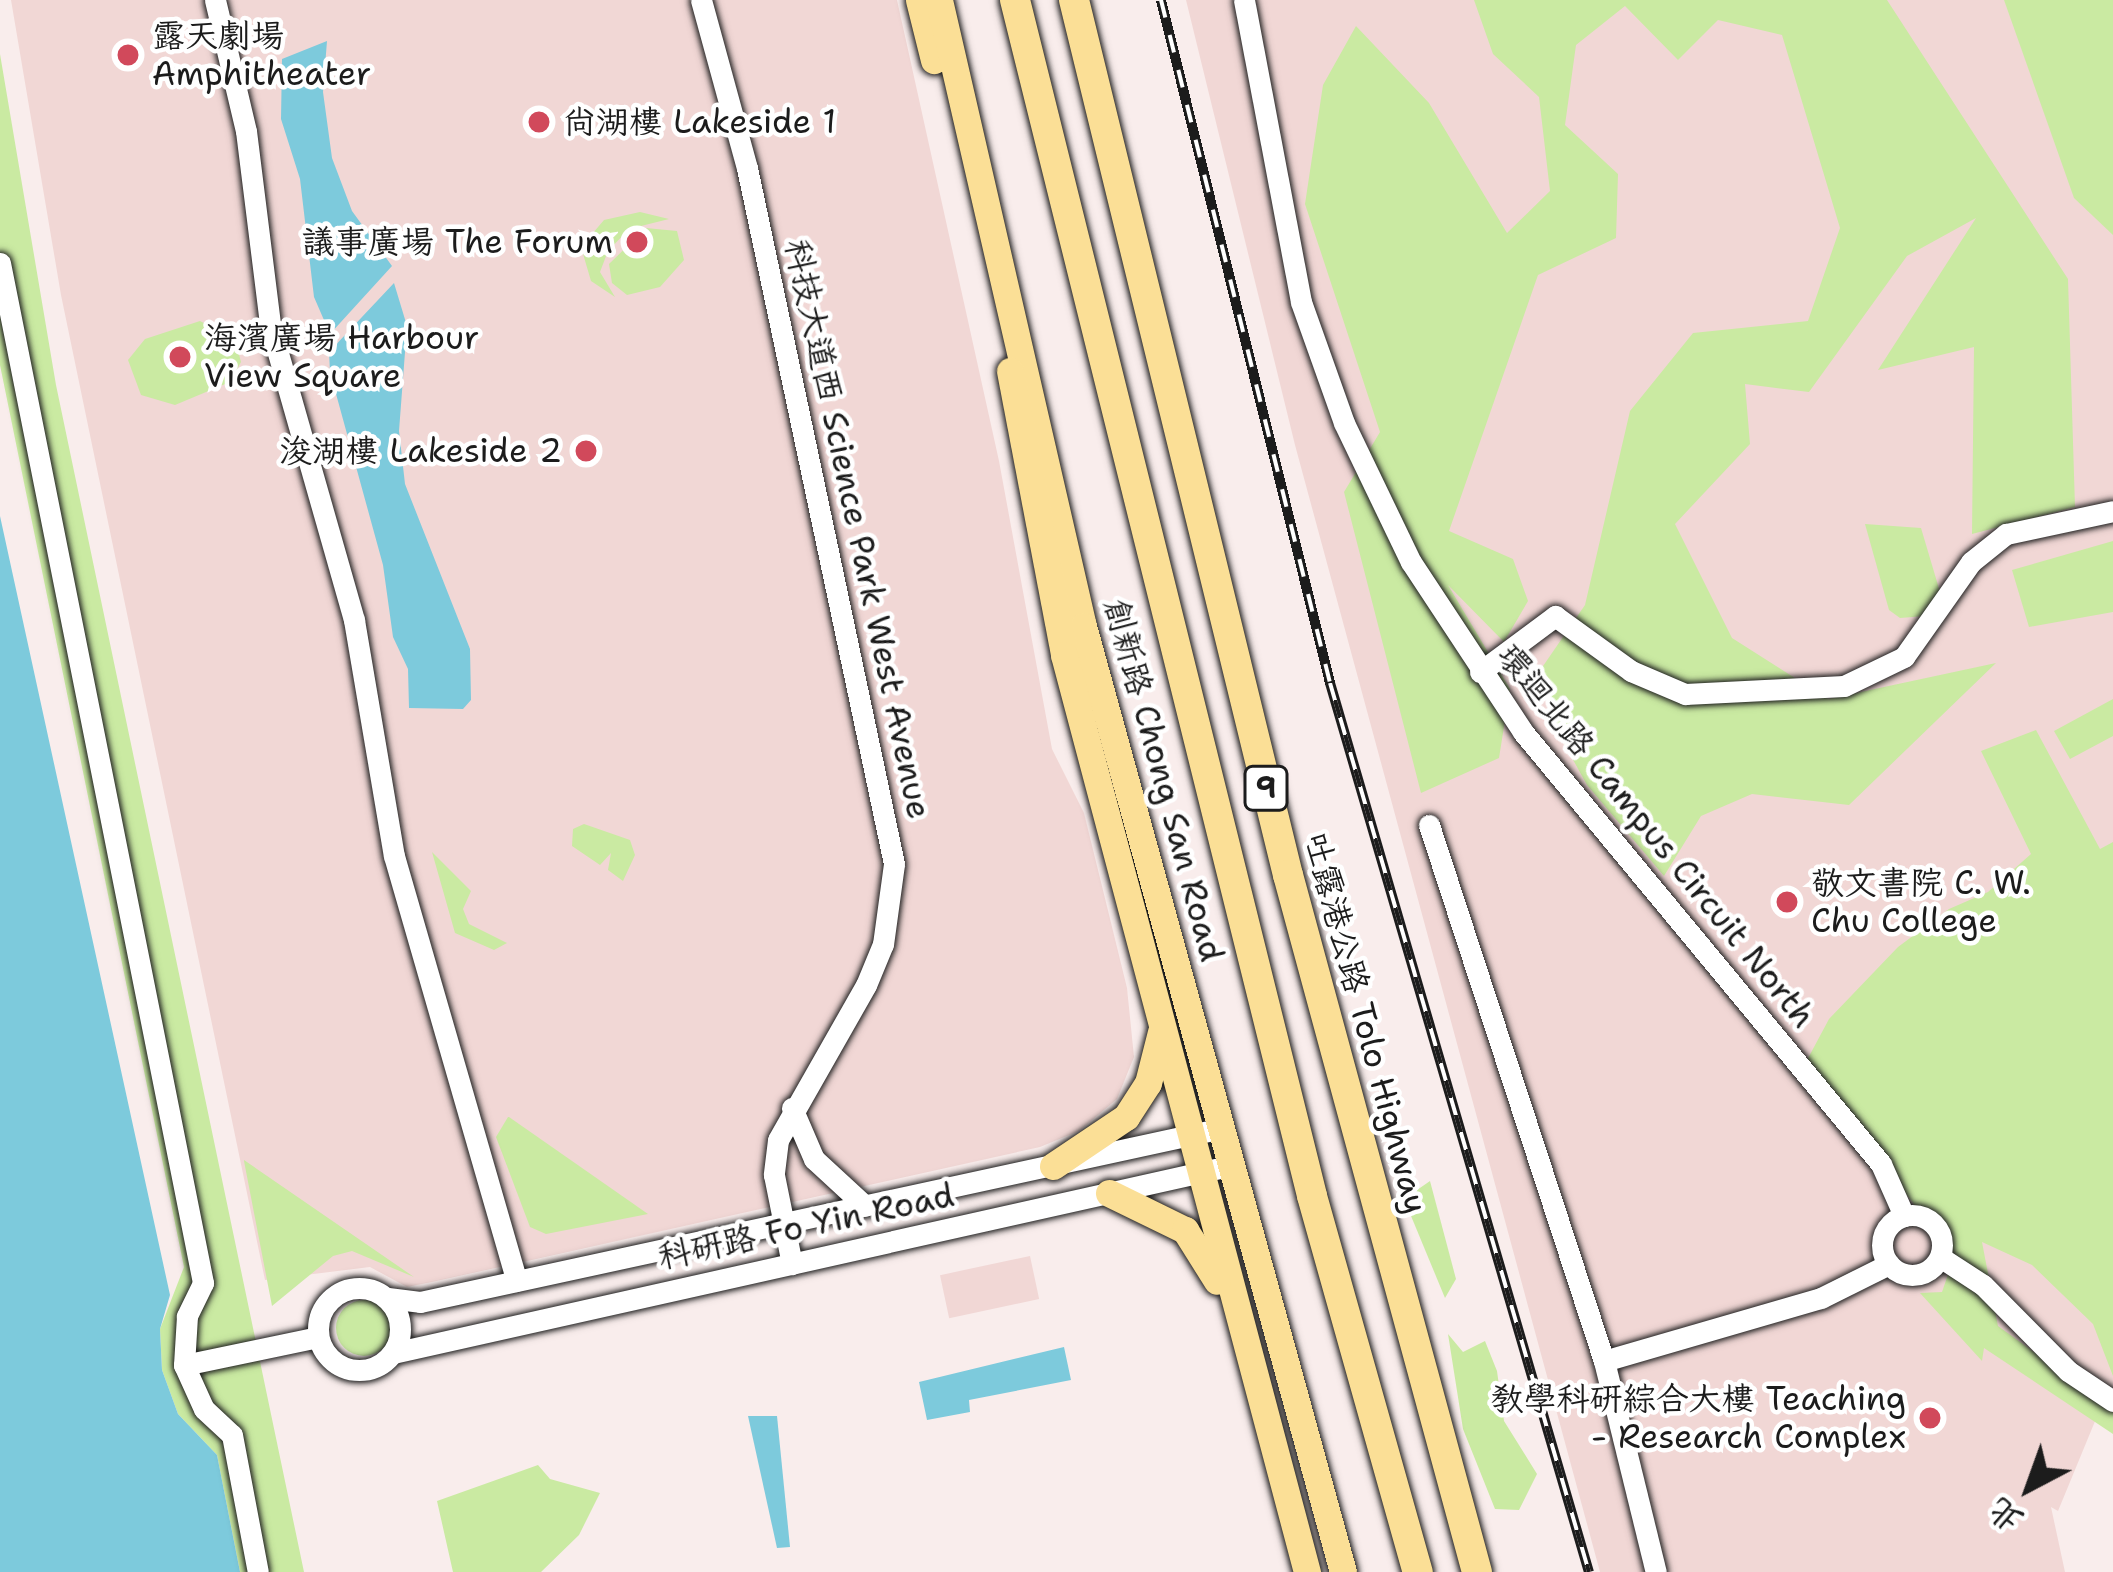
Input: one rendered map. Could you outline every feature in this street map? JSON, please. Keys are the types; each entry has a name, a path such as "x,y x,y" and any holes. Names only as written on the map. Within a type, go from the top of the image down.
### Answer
{"highway":[{"name":"9","path":"1015,0 1213,808 1418,1572"},
{"name":"吐露港公路 Tolo Highway","path":"1074,0 1288,875 1477,1572"}],"main road":[{"name":"創新路 Chong San Road","path":"920,0 1010,373 1064,656 1232,1308 1307,1572"},
{"name":"創新路 Chong San Road","path":"939,0 1083,626 1343,1572"},
{"path":"1053,1166 1126,1117 1148,1083 1162,1028"},
{"path":"1109,1193 1151,1208 1194,1239 1232,1308"}],"street":[{"path":"214,0 246,131 270,325 354,620 394,856 517,1281"},
{"name":"科技大道西 Science Park West Avenue","path":"701,0 731,98 894,864 883,944 866,985 792,1108 775,1157 792,1264"},
{"name":"環迴北路 Campus Circuit North","path":"1244,0 1282,225 1322,365 1388,520 1480,672 1881,1163 1904,1216 1931,1222 1940,1257 1983,1286 2068,1372 2113,1401"},
{"path":"0,263 202,1283 187,1316 184,1365 204,1408 232,1435 259,1572"},
{"path":"1480,672 1555,616 1631,671 1684,694 1844,686 1904,657 1971,562 2006,534 2113,511"},
{"path":"1429,825 1604,1360 1656,1572"},
{"path":"792,1108 814,1159 865,1206"},
{"name":"科研路 Fo Yin Road","path":"1222,1128 420,1302 388,1298 364,1288 339,1292 321,1311 318,1337 330,1358 351,1370 375,1368 393,1353 1233,1165"},
{"path":"1889,1264 1883,1236 1904,1216"},
{"path":"1889,1264 1917,1275 1940,1257"},
{"path":"1604,1360 1847,1289 1889,1264"},
{"path":"388,1298 401,1330 393,1353"},
{"path":"184,1365 318,1337"}],"shaded area":[{"path":"11,0 897,0 999,461 1052,749 1084,813 1127,988 1134,1057 1117,1099 1079,1131 1040,1147 432,1282 407,1287 370,1267 265,1280 61,295"},
{"path":"1186,0 2113,0 2113,1424 2098,1414 2058,1511 2051,1507 2065,1572 1600,1572 1295,445"},
{"path":"1030,1256 1039,1299 949,1318 940,1275"}],"green space":[{"path":"1474,0 1887,0 2068,279 2075,507 1972,534 1974,347 1878,370 1976,218 1907,256 1809,392 1745,384 1750,444 1675,524 1732,638 1828,699 1996,663 1849,805 1752,794 1701,816 1664,876 1587,785 1556,729 1541,669 1585,605 1630,411 1693,333 1808,321 1840,228 1782,35 1718,20 1678,60 1625,6 1576,45 1565,125 1618,174 1616,238 1538,275 1449,531 1513,559 1528,601 1504,642 1448,585 1510,689 1499,758 1421,793 1344,492 1380,432 1305,204 1323,85 1356,26 1429,103 1507,233 1550,191 1539,97 1493,54"},
{"path":"2004,0 2113,0 2113,235 2074,198"},
{"path":"0,54 56,385 304,1572 240,1572 217,1455 178,1414 162,1370 160,1329 184,1267 0,365"},
{"path":"640,212 669,219 629,229 608,251 600,272 615,297 591,281 581,247 604,220"},
{"path":"646,228 677,231 684,260 660,287 627,295 612,283 609,264"},
{"path":"200,321 235,339 241,362 230,382 175,405 141,395 128,360 145,339"},
{"path":"1865,524 1921,528 1940,592 1925,616 1900,618 1889,610"},
{"path":"2113,541 2113,612 2029,627 2012,570"},
{"path":"2113,699 2113,736 2070,759 2054,731"},
{"path":"2036,730 2100,849 2113,842 2113,1376 2093,1324 2032,1265 1982,1242 1998,1326 2113,1409 2113,1434 1984,1348 1982,1361 1920,1293 1942,1292 1954,1257 1806,1062 1829,1019 1898,947 1949,909 1988,892 2031,854 1981,751"},
{"path":"584,824 630,840 635,855 623,881 608,870 611,853 600,865 572,846 573,829"},
{"path":"432,852 471,891 463,909 469,924 507,943 494,950 455,933"},
{"path":"508,1117 648,1214 546,1234 530,1227 496,1137"},
{"path":"244,1160 414,1277 352,1251 333,1256 272,1306"},
{"path":"1430,1181 1456,1279 1445,1298 1404,1199"},
{"path":"364,1300 384,1308 392,1328 384,1348 364,1356 344,1348 336,1328 344,1308"},
{"path":"1448,1334 1463,1352 1485,1341 1497,1371 1504,1421 1537,1474 1519,1510 1495,1509 1463,1429"},
{"path":"538,1465 550,1479 600,1493 579,1535 541,1572 453,1572 437,1501"}],"water":[{"path":"327,41 323,92 332,158 352,211 392,266 330,334 314,297 300,179 281,119 282,59"},
{"path":"394,283 407,326 399,431 405,484 470,649 471,700 463,709 409,708 408,669 393,637 383,565 330,372 329,352"},
{"path":"0,516 170,1295 160,1329 162,1370 178,1414 217,1455 240,1572 0,1572"},
{"path":"1064,1347 1071,1380 969,1400 970,1412 927,1420 919,1382"},
{"path":"748,1416 777,1416 790,1547 777,1548"}],"railway":[{"path":"1161,0 1330,683 1589,1572"}],"place":[{"name":"露天劇場 Amphitheater","path":"128,55"},
{"name":"尚湖樓 Lakeside 1","path":"539,122"},
{"name":"議事廣場 The Forum","path":"637,242"},
{"name":"海濱廣場 Harbour View Square","path":"180,357"},
{"name":"浚湖樓 Lakeside 2","path":"586,451"},
{"name":"敬文書院 C. W. Chu College","path":"1787,902"},
{"name":"教學科研綜合大樓 Teaching - Research Complex","path":"1930,1418"}]}
